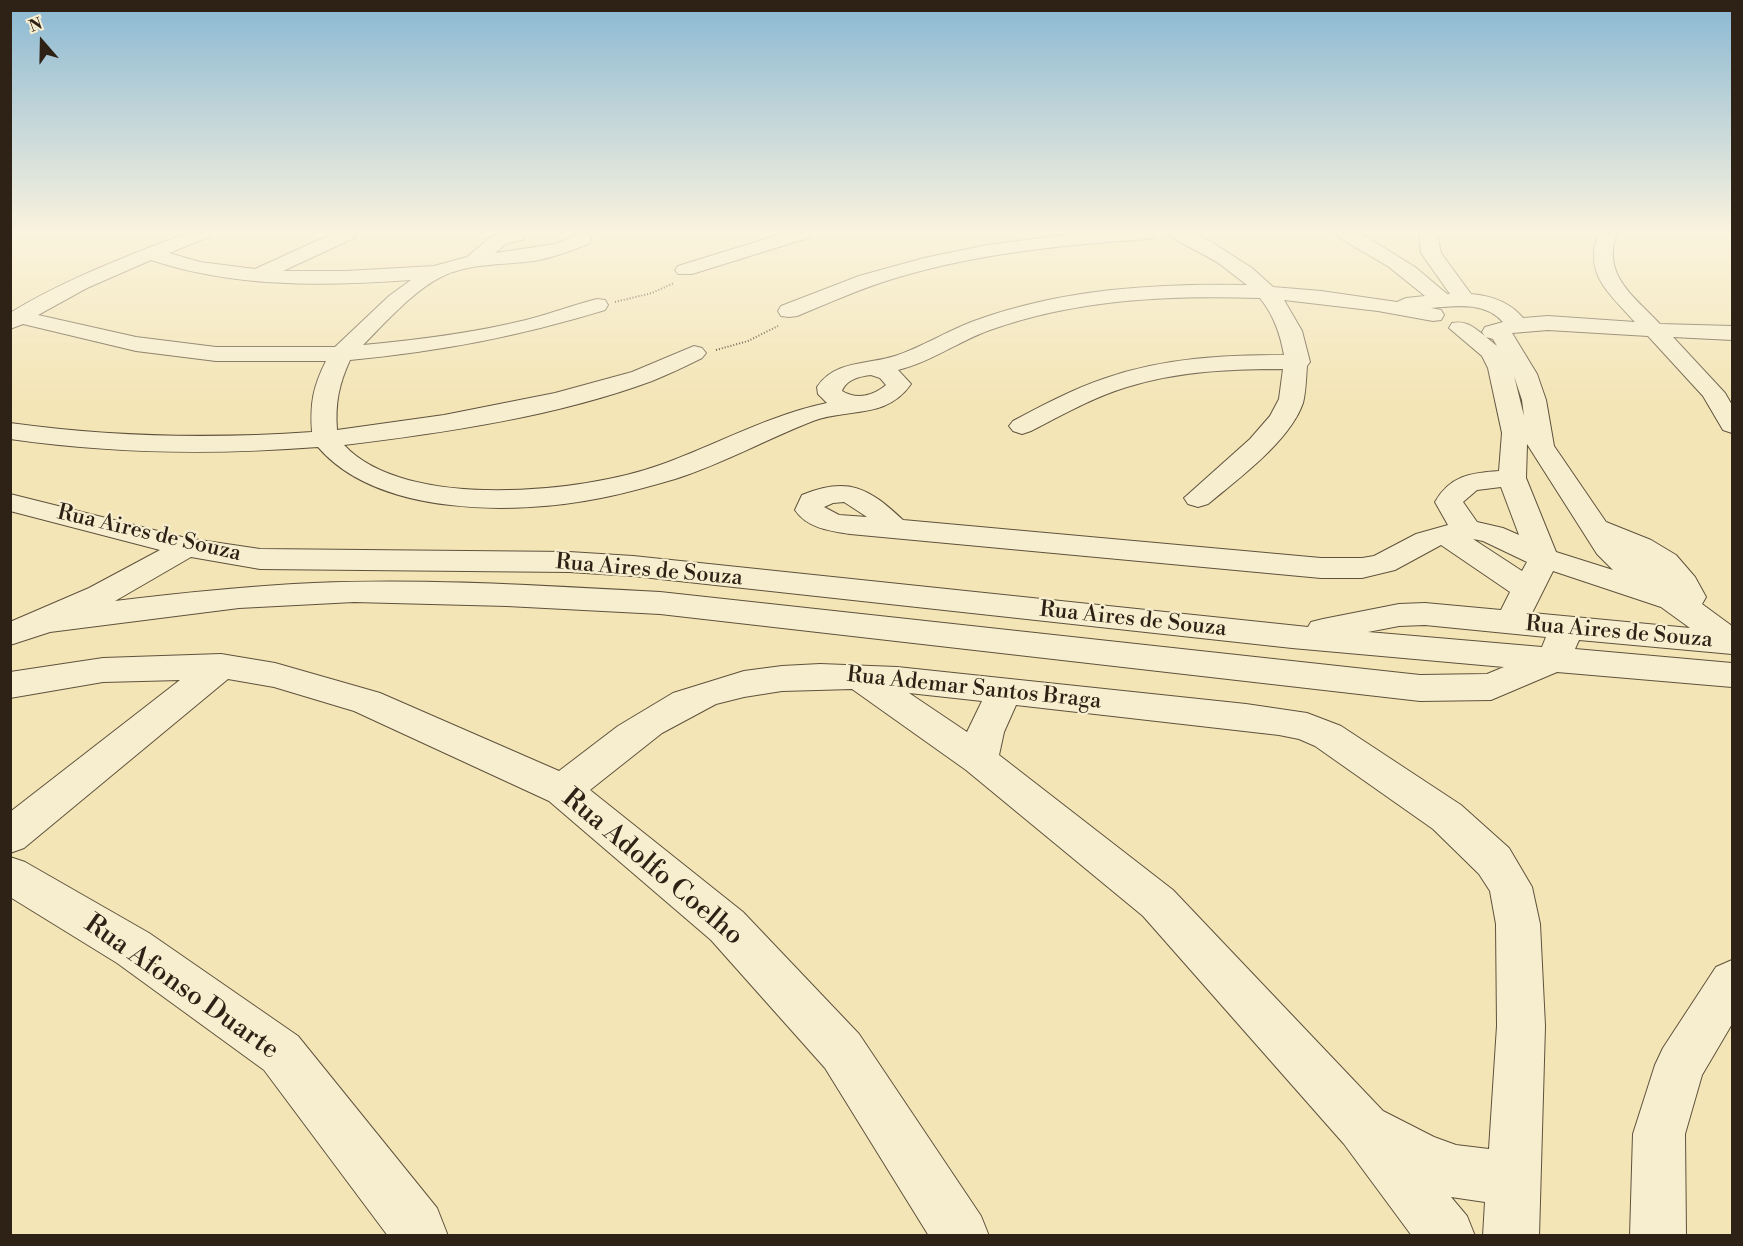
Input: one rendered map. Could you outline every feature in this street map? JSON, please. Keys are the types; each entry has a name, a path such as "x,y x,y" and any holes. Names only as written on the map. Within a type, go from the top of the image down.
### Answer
{"street":[{"path":"15,320 71,291"},
{"path":"408,291 396,300 341,354 327,384 323,408 325,439 340,456 359,470 396,487 464,498 538,498 600,490 668,472 810,414 871,402 889,396 899,384 893,369"},
{"path":"789,311 842,291"},
{"path":"1428,291 1436,306 1491,352 1500,368 1515,433 1512,478 1522,508 1544,558"},
{"path":"1458,291 1464,299 1504,322 1534,400 1540,446 1593,526 1631,541 1672,569 1685,584 1689,597 1677,604"},
{"path":"1618,291 1713,393 1732,425"},
{"path":"810,414 823,404 830,394 829,387 836,378 845,373 893,369 944,340 983,325 1025,313 1087,300 1159,292 1269,293 1379,304 1436,306 1464,299"},
{"path":"1198,498 1263,440 1289,407 1298,362 1290,325 1269,293"},
{"path":"15,320 159,347 216,354 341,354 424,346 487,335 532,325 597,305"},
{"path":"1460,328 1481,332 1504,322 1732,333"},
{"path":"10,431 49,438 178,446 325,439 446,424 547,403 641,377 694,353"},
{"path":"1022,426 1073,400 1117,382 1158,372 1223,362 1298,362"},
{"path":"830,394 838,400 857,404"},
{"path":"1512,478 1464,485 1452,492 1449,502 1456,532 1491,564 1528,590"},
{"name":"Rua Aires de Souza","path":"19,510 186,547 260,559 569,562 622,566 1292,637 1732,675"},
{"path":"895,528 1321,568 1362,568 1384,563 1427,540 1456,532 1492,534 1544,558 1677,604 1732,643"},
{"path":"10,634 50,621 146,572 186,547"},
{"path":"1511,622 1544,558"},
{"path":"50,621 234,598 353,592 566,598 660,603 1420,688 1491,687 1555,659 1566,628"},
{"name":"Rua Aires de Souza","path":"1292,637 1399,615 1425,614 1732,643"},
{"path":"10,836 220,666"},
{"name":"Rua Adolfo Coelho","path":"10,685 103,670 220,666 274,675 367,702 563,790 727,926 842,1051 961,1236"},
{"path":"856,675 979,760 1158,903 1362,1126 1447,1236"},
{"name":"Rua Ademar Santos Braga","path":"563,790 620,743 661,716 705,695 767,678 856,675 1279,721 1306,727 1328,736 1447,818 1494,861 1511,887 1518,924 1521,1026 1512,1236"},
{"path":"979,760 983,736 989,720 1007,691"},
{"name":"Rua Afonso Duarte","path":"10,876 133,948 280,1053 417,1228 420,1236"},
{"path":"1658,1236 1659,1134 1680,1065 1726,1004"},
{"path":"1362,1126 1421,1159 1456,1172 1514,1179"}],"path":[{"path":"597,305 656,291"},
{"path":"694,353 725,348 767,333 778,326 789,311"}]}
